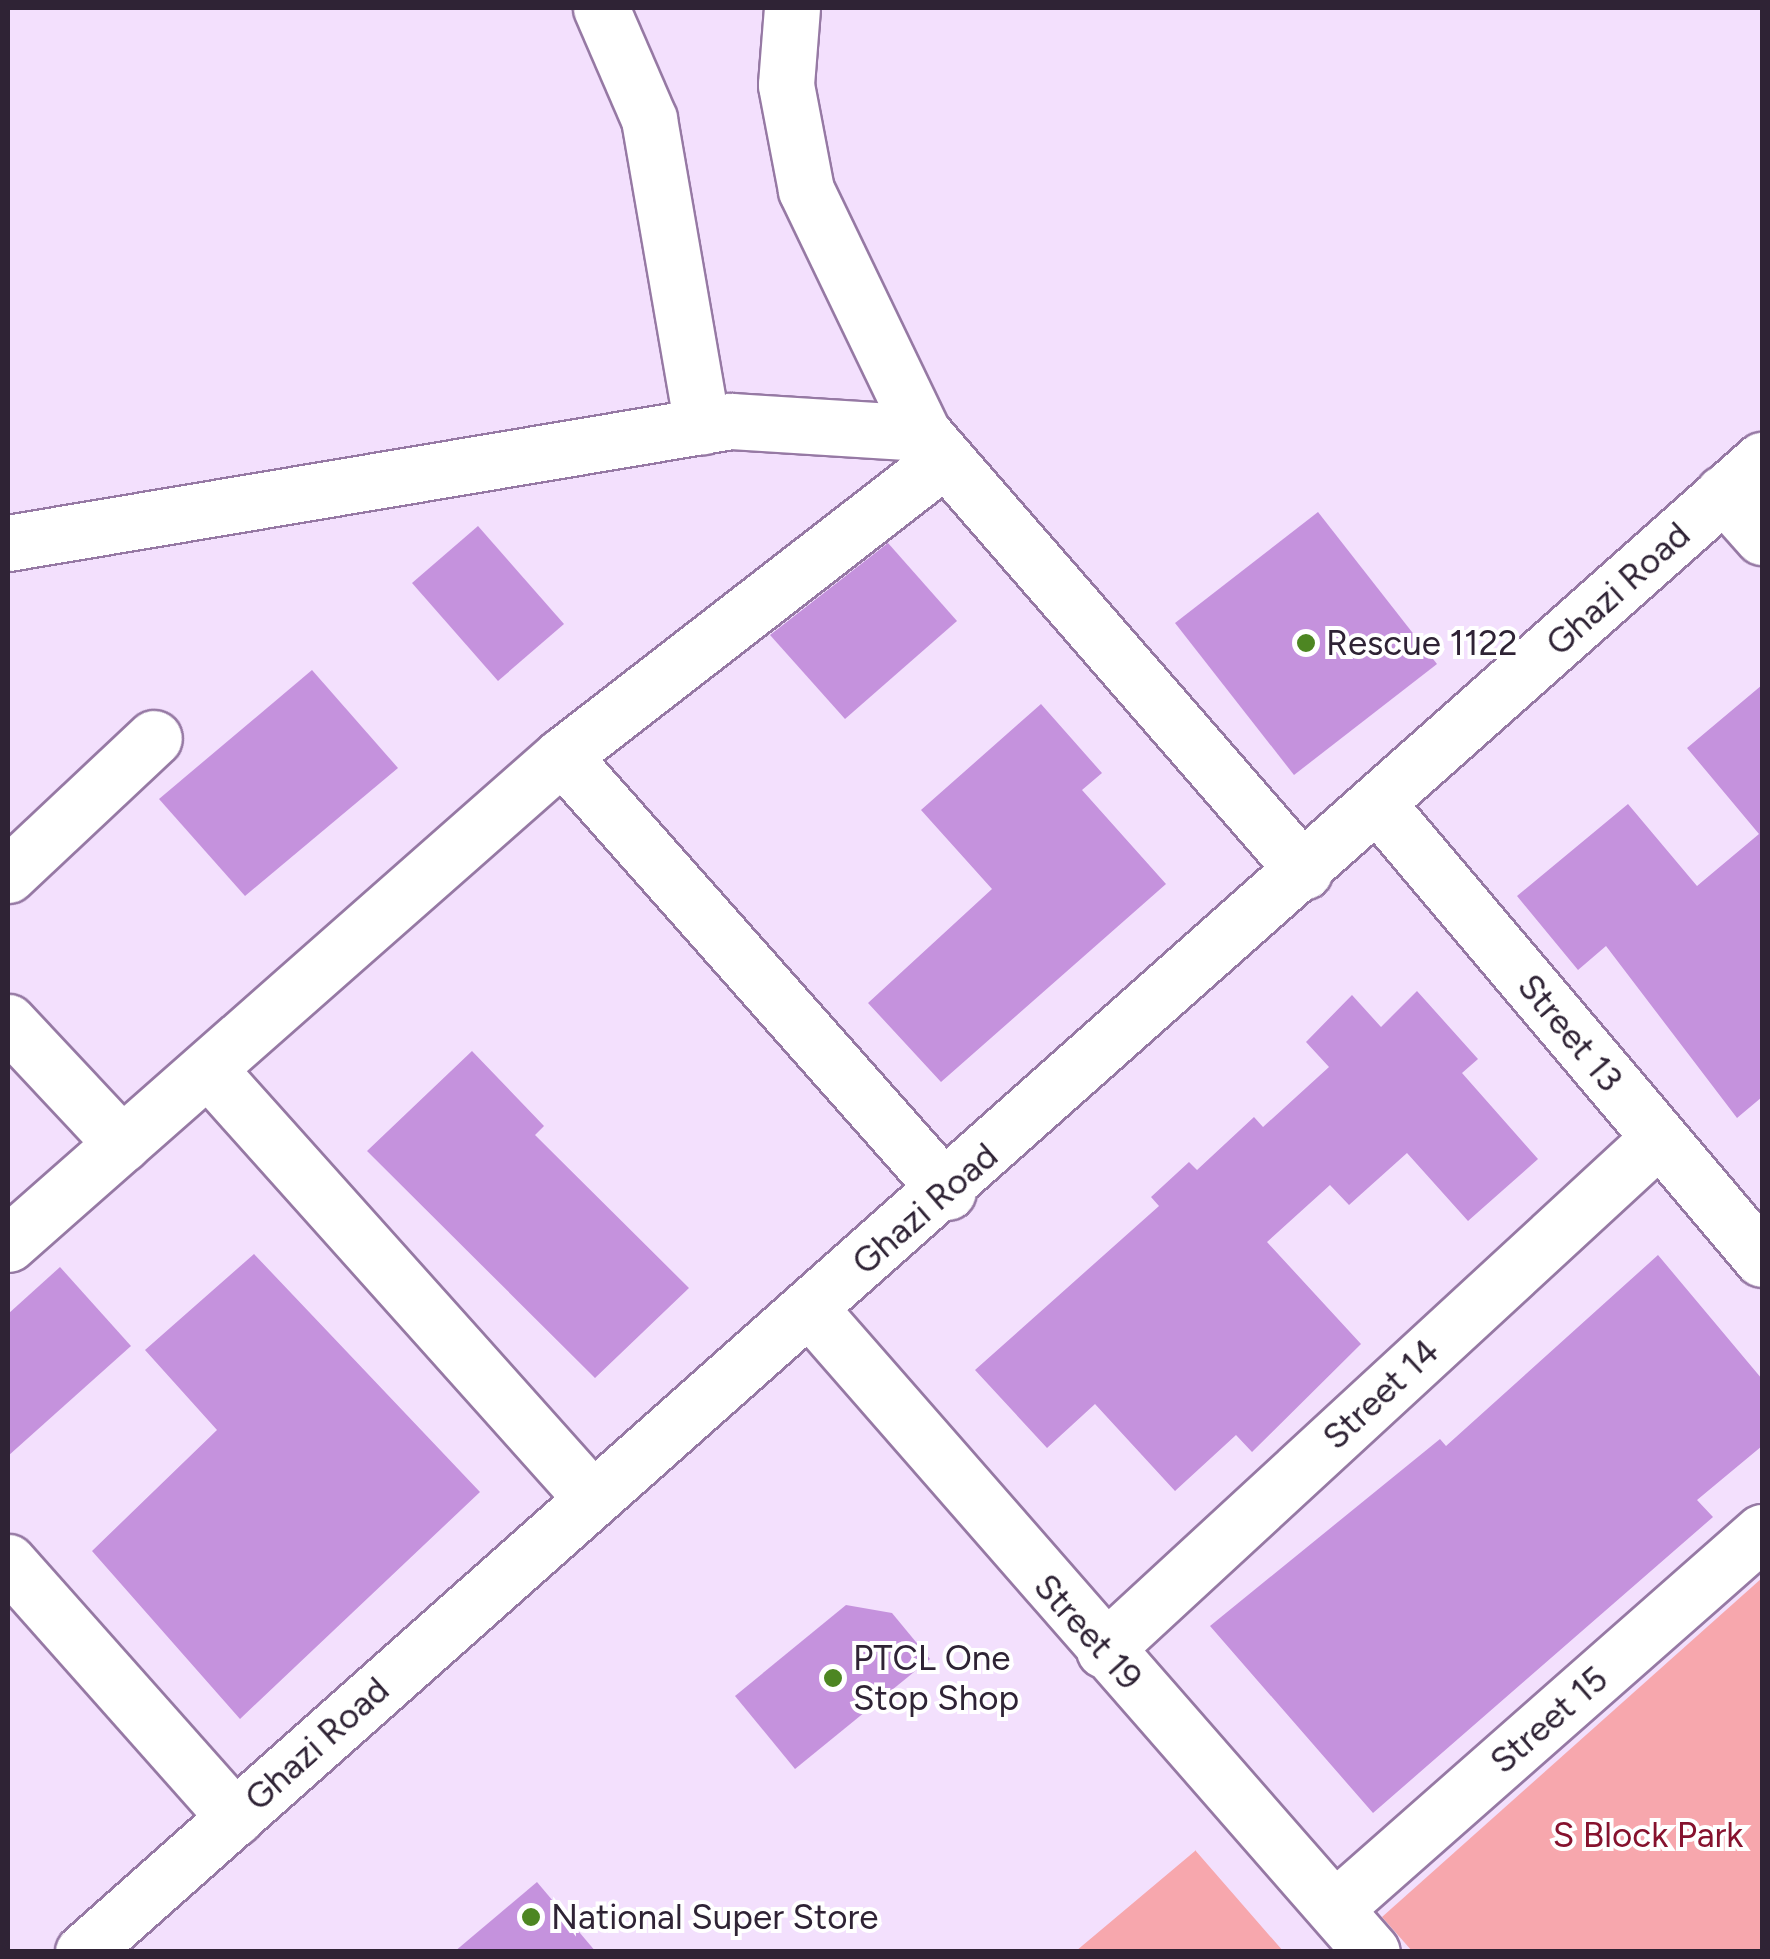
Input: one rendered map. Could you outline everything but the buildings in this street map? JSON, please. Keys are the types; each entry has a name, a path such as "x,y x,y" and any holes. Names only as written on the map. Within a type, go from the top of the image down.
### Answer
{"street":[{"path":"601,8 649,119 702,426"},
{"path":"792,8 786,85 806,190 934,446 1304,871"},
{"path":"8,543 702,426 934,446"},
{"path":"8,1244 562,756 934,446"},
{"path":"1743,477 1762,538"},
{"name":"Ghazi Road","path":"83,1952 590,1496 948,1192 1743,477"},
{"path":"8,875 154,738"},
{"path":"562,756 948,1192"},
{"name":"Street 13","path":"1379,806 1762,1259"},
{"path":"8,1022 122,1144"},
{"path":"208,1069 590,1496"},
{"name":"Street 14","path":"1104,1650 1658,1138"},
{"name":"Street 19","path":"808,1308 1372,1952"},
{"name":"Street 15","path":"1335,1908 1762,1532"},
{"path":"8,1562 235,1818"}],"green space":[{"name":"S Block Park","path":"1762,1578 1762,1951 1412,1951 1382,1917"},
{"path":"1195,1851 1283,1951 1076,1951"}],"place":[{"name":"Rescue 1122","path":"1306,643"},
{"name":"PTCL One Stop Shop","path":"833,1678"},
{"name":"National Super Store","path":"531,1917"}]}
